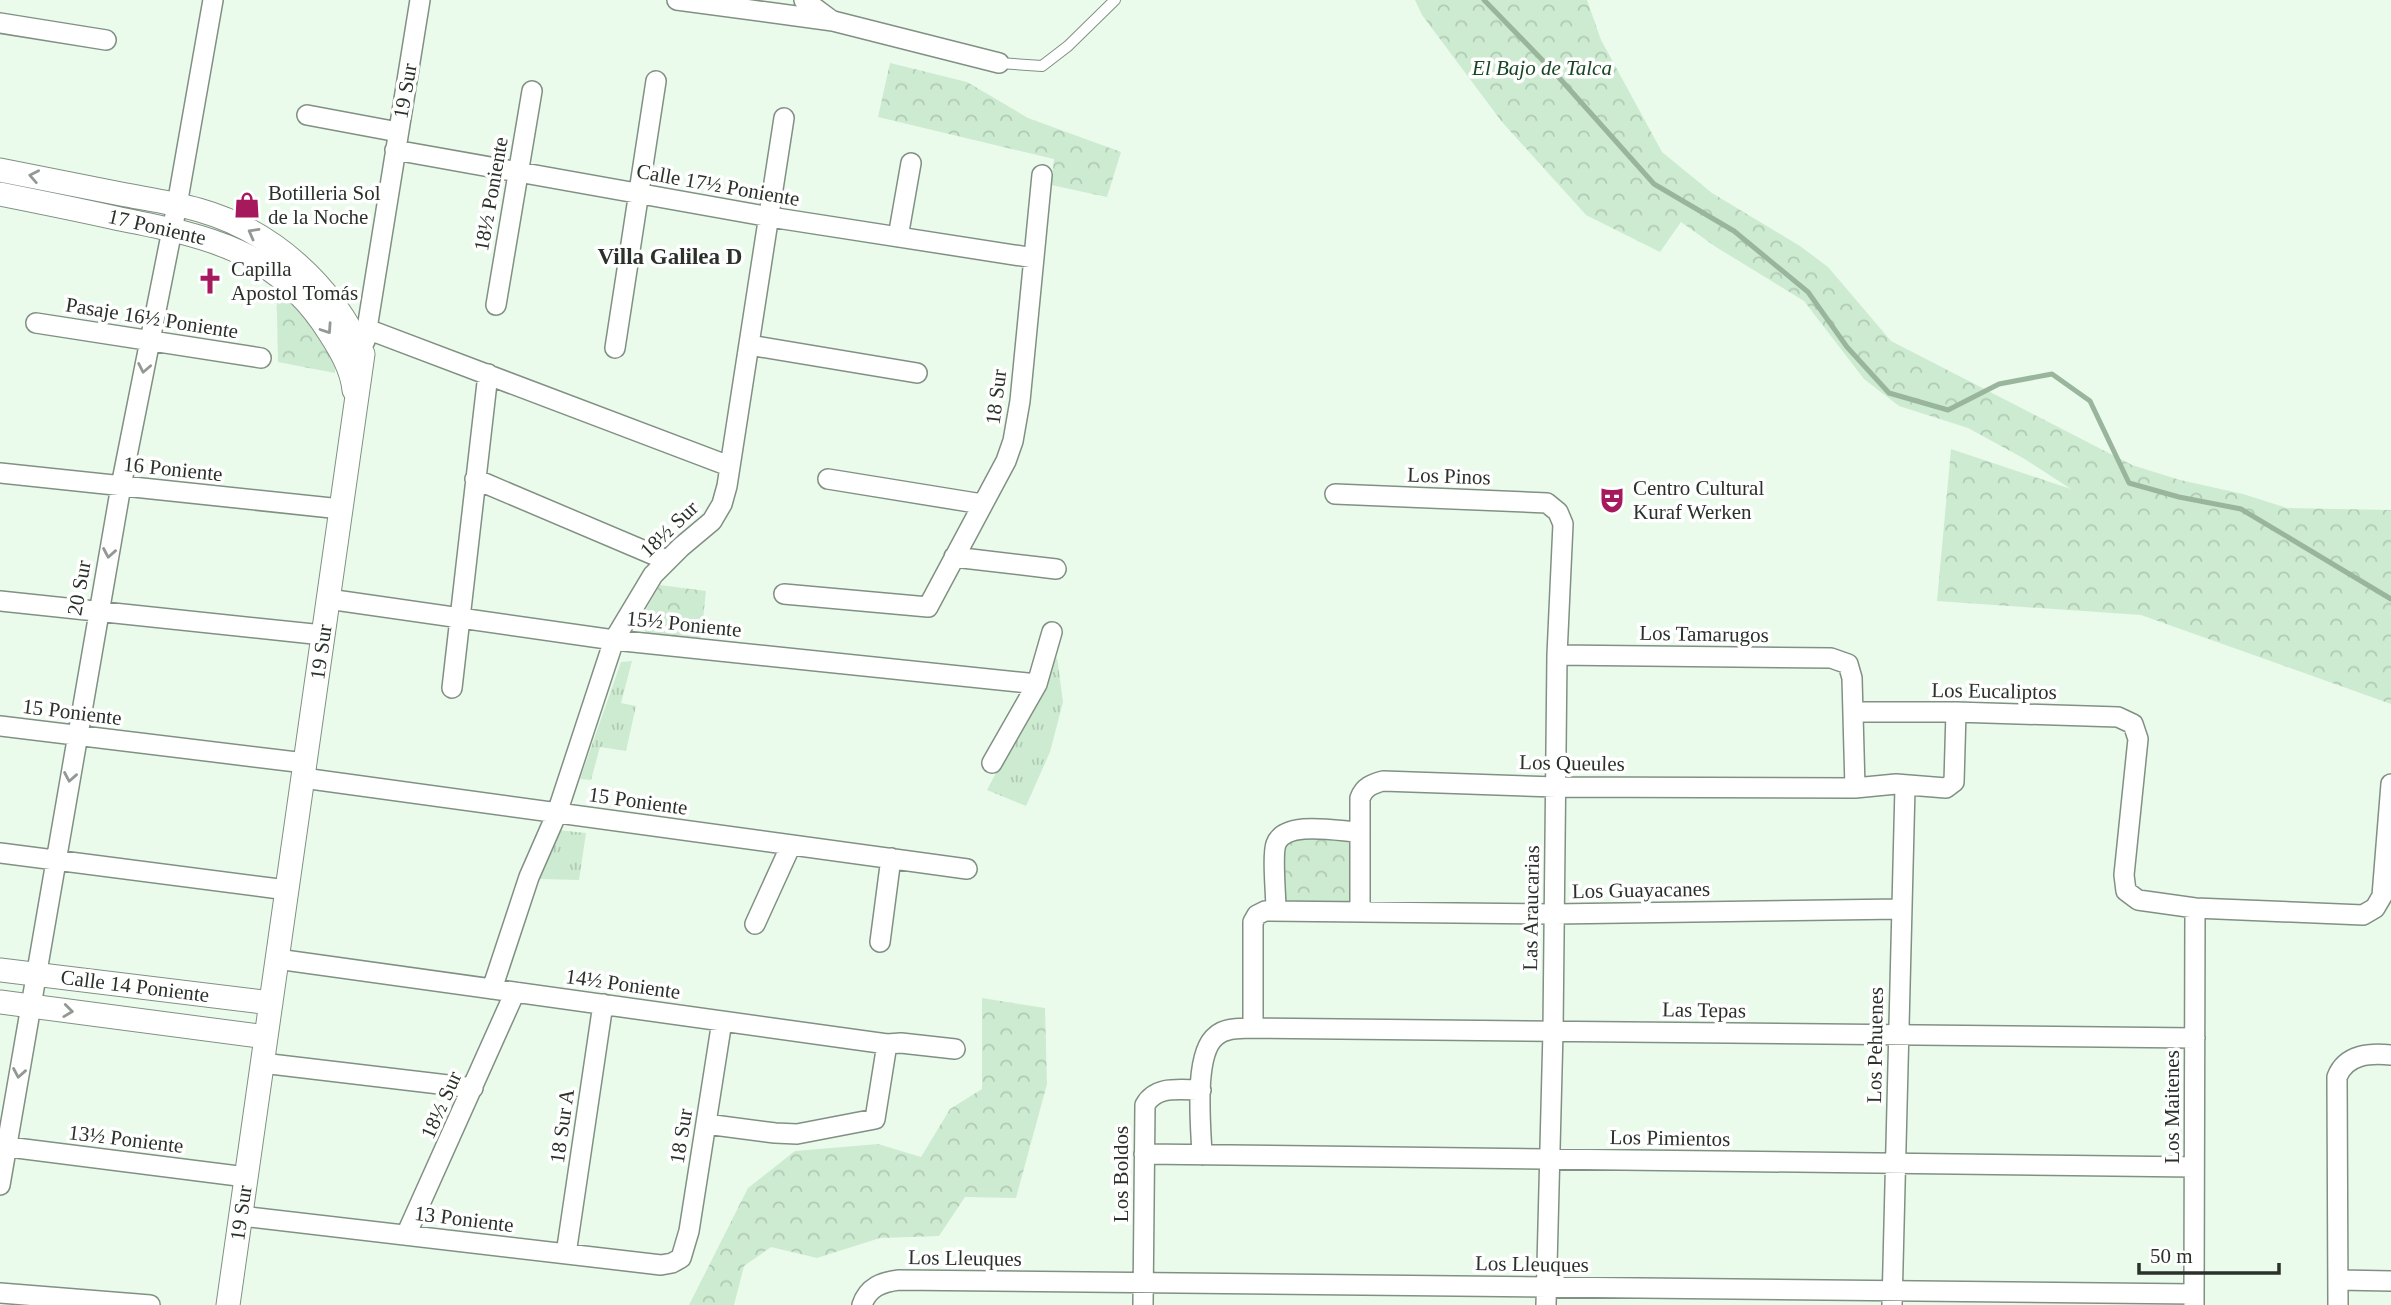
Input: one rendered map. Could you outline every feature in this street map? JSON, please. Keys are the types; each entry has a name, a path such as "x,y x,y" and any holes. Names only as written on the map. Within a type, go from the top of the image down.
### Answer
{"street":[{"name":"20 Sur","path":"0,1185 3,1147 31,1006 98,611 177,205 213,0"},
{"name":"19 Sur","path":"228,1305 363,354 421,0"},
{"path":"677,0 833,21 999,63"},
{"path":"804,0 833,21"},
{"path":"0,23 106,40"},
{"path":"615,348 656,81"},
{"name":"18½ Poniente","path":"496,305 532,91"},
{"name":"Calle 17½ Poniente","path":"307,115 519,173 770,217 1034,258"},
{"name":"18½ Sur","path":"492,989 529,877 557,813 614,640 641,591 666,560 712,521 725,495 784,118"},
{"path":"898,237 911,163"},
{"name":"17 Poniente","path":"0,170 177,205 224,219 246,229 287,255 325,292 355,335 363,354"},
{"name":"18 Sur","path":"785,594 929,607 1006,461 1013,441 1020,401 1042,174"},
{"name":"17 Poniente","path":"0,194 171,229 200,236 242,252 279,276 310,307 336,343 353,382 356,404"},
{"name":"Pasaje 16½ Poniente","path":"36,323 261,358"},
{"path":"368,329 729,466"},
{"path":"749,345 916,373"},
{"path":"452,688 488,374"},
{"name":"16 Poniente","path":"0,473 341,509"},
{"path":"475,479 666,560"},
{"path":"828,480 982,504"},
{"name":"Los Pinos","path":"1335,494 1547,503 1558,512"},
{"name":"Las Araucarias","path":"1547,1296 1558,655 1563,524 1558,512"},
{"path":"954,557 1056,569"},
{"name":"15½ Poniente","path":"328,599 614,640 1037,684"},
{"path":"0,601 323,635"},
{"path":"992,763 1037,684 1052,632"},
{"name":"Los Tamarugos","path":"1558,655 1831,658 1848,664 1852,678 1853,712"},
{"path":"1853,712 1854,788"},
{"name":"Los Eucaliptos","path":"1853,712 2118,717 2133,724 2138,739 2124,875 2126,891 2138,900 2195,908"},
{"name":"Los Queules","path":"1360,912 1359,832 1362,792 1373,784 1383,781 1556,787 1854,788 1888,785 1946,788 1954,782 1956,712"},
{"name":"15 Poniente","path":"0,726 304,770 557,813 967,869"},
{"path":"2195,908 2363,915 2375,908 2382,896 2391,784"},
{"name":"Los Pehuenes","path":"1892,1298 1905,787"},
{"path":"1253,1028 1253,922 1266,913 1276,845 1284,832 1295,828 1359,832"},
{"path":"755,924 790,845"},
{"path":"0,853 287,890"},
{"path":"880,942 891,858"},
{"name":"Los Maitenes","path":"2194,1300 2195,908"},
{"name":"Los Guayacanes","path":"1266,913 1554,914 1900,909"},
{"name":"14½ Poniente","path":"277,958 887,1044 955,1049"},
{"name":"Calle 14 Poniente","path":"0,970 271,1003"},
{"name":"18½ Sur","path":"406,1235 515,992"},
{"name":"Calle 14 Poniente","path":"0,1002 266,1037"},
{"name":"18 Sur A","path":"566,1254 603,1004"},
{"name":"18 Sur","path":"681,1258 689,1231 722,1021"},
{"name":"Las Tepas","path":"1201,1090 1207,1045 1215,1036 1226,1030 1253,1028 2195,1038"},
{"path":"706,1124 797,1134 875,1119 887,1044"},
{"path":"2338,1305 2337,1077 2340,1068 2347,1062 2371,1054 2391,1055"},
{"path":"262,1063 473,1088"},
{"name":"Los Boldos","path":"1143,1305 1145,1105 1150,1097 1163,1090 1201,1090"},
{"path":"1201,1090 1202,1155"},
{"name":"13½ Poniente","path":"3,1147 246,1177"},
{"name":"Los Pimientos","path":"1144,1154 2194,1167"},
{"name":"13 Poniente","path":"241,1216 661,1265 681,1258"},
{"name":"Los Lleuques","path":"867,1297 884,1282 899,1280 1143,1283 1547,1296 2194,1300"},
{"path":"2339,1280 2391,1281"},
{"path":"0,1293 150,1305"}],"lane":[{"path":"999,63 1042,66 1068,46 1115,0"}],"green space":[{"name":"El Bajo de Talca","path":"1415,0 1587,0 1601,40 1662,152 1712,193 1800,246 1828,267 1891,341 2132,465 2287,508 2391,510 2391,704 2141,615 1937,601 1951,449 2071,489 2023,458 1968,428 1899,406 1864,379 1804,301 1716,247 1681,222 1660,252 1586,215 1502,122 1422,15"},
{"path":"890,63 967,82 1028,118 1121,152 1107,197 1051,185 1054,159 878,117"},
{"path":"276,269 335,356 335,373 278,362"},
{"path":"660,585 706,591 701,638 647,637 641,618"},
{"path":"1057,657 1063,702 1050,752 1026,806 987,790"},
{"path":"632,661 621,703 636,706 626,751 600,747 591,780 580,779 621,662"},
{"path":"558,830 586,833 579,880 540,879"},
{"path":"1284,832 1358,832 1360,912 1276,910"},
{"path":"982,998 1045,1008 1047,1084 1016,1198 965,1197 939,1236 880,1238 817,1258 771,1247 744,1266 734,1305 689,1305 748,1188 795,1151 878,1144 921,1157 950,1109 982,1089"}],"waterway":[{"path":"1484,0 1554,72 1654,184 1734,231 1808,292 1847,347 1889,393 1948,410 1999,384 2052,374 2090,401 2129,483 2179,497 2241,509 2391,599"}],"place":[{"name":"Botilleria Sol de la Noche","path":"247,205"},
{"name":"Capilla Apostol Tomás","path":"210,281"},
{"name":"Centro Cultural Kuraf Werken","path":"1612,500"}],"district":[{"name":"Villa Galilea D","path":"670,256"}]}
